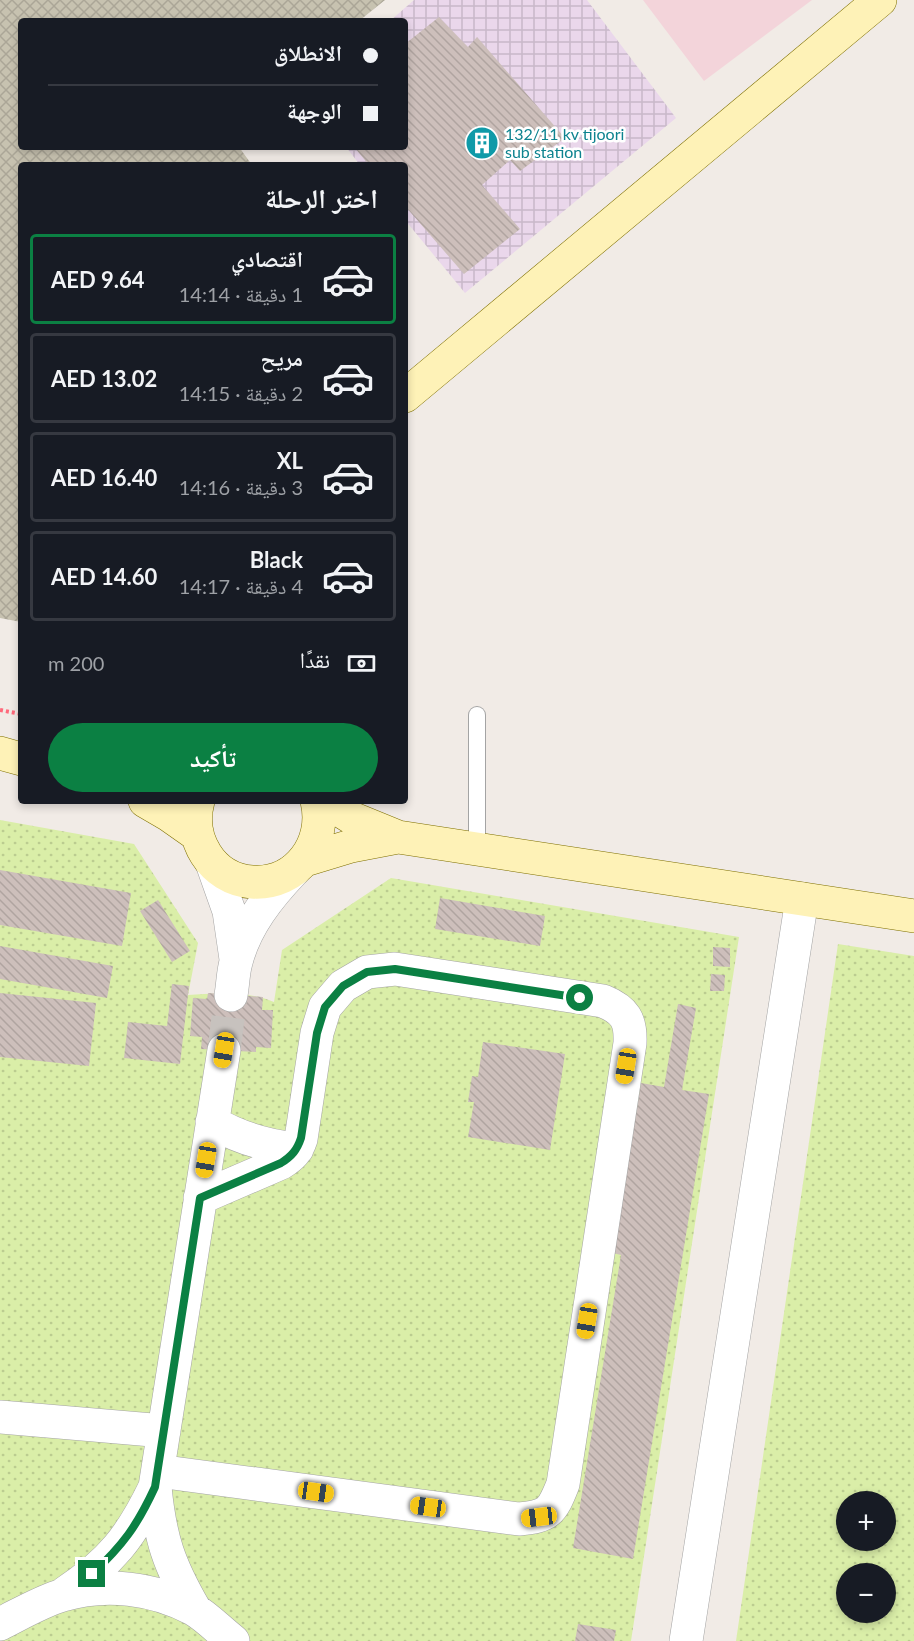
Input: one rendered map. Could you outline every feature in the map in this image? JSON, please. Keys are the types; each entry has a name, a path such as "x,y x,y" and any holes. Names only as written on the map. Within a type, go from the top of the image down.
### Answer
{"street":[{"path":"408,393 880,0"},
{"path":"0,753 18,758"},
{"path":"150,804 196,834"},
{"path":"197,804 194,813 196,834 202,849 212,863 229,911 236,961"},
{"path":"231,995 236,961 245,936 258,912 314,845 320,829 318,804"},
{"path":"329,804 354,819 398,837 914,916"},
{"path":"212,863 231,876 252,882 274,880 299,865 351,846 398,837"},
{"path":"686,1641 802,899"},
{"path":"157,1479 519,1519 539,1517 554,1506 563,1484 630,1043 631,1029 626,1016 616,1006 603,1001 395,969 367,972 343,986 325,1007 317,1033 301,1138 297,1149 281,1163 200,1198"},
{"path":"195,1610 178,1582 166,1551 158,1519 157,1479 224,1050"},
{"path":"212,1122 253,1142 297,1149"},
{"path":"0,1417 164,1431"},
{"path":"0,1624 62,1595 92,1574 118,1550 140,1520 157,1479"},
{"path":"62,1595 116,1588 143,1591 195,1610 233,1641"}],"lane":[{"path":"477,715 477,849"}],"path":[{"path":"0,710 18,713"}],"shaded area":[{"path":"0,0 385,0 363,18 18,18 18,150 241,150 250,162 18,162 18,621 0,618"},
{"path":"414,0 587,0 676,118 465,293 408,224 408,162 358,162 348,150 408,150 408,18 393,18"},
{"path":"643,0 812,0 704,81"}],"green space":[{"path":"0,820 134,844 198,943 188,995 243,994 274,1002 282,950 391,878 739,937 631,1641 0,1641"},
{"path":"838,944 914,956 914,1641 736,1641"}],"building":[{"name":"132/11 kv tijoori sub station","path":"439,17 468,47 477,37 565,138 520,171 510,160 482,185 520,229 464,274 408,209 408,162 366,162 356,150 408,150 408,42"},
{"path":"0,870 131,893 122,946 0,925"},
{"path":"440,898 545,916 540,946 435,929"},
{"path":"158,900 190,951 172,962 140,911"},
{"path":"0,946 113,966 107,998 0,979"},
{"path":"713,947 730,948 730,967 713,966"},
{"path":"711,974 725,975 724,991 710,991"},
{"path":"172,984 189,986 180,1064 124,1058 128,1022 167,1026"},
{"path":"0,993 96,1003 89,1066 0,1057"},
{"path":"208,993 263,997 262,1010 273,1010 271,1048 256,1047 256,1052 201,1049 202,1037 190,1036 193,998 207,999"},
{"path":"678,1004 696,1008 682,1090 709,1094 633,1559 573,1548 621,1255 613,1253 641,1083 664,1087"},
{"path":"483,1042 565,1054 550,1150 468,1137 474,1102 468,1102 472,1076 478,1077"},
{"path":"578,1624 616,1630 614,1641 575,1641"}],"tunnel":[{"path":"224,1050 231,995"}],"place":[{"name":"132/11 kv tijoori sub station","path":"482,143"}],"route":[{"path":"92,1574 118,1550 140,1520 155,1487 200,1198 281,1163 297,1149 301,1138 317,1033 325,1007 343,986 367,972 395,969 580,998"}]}
